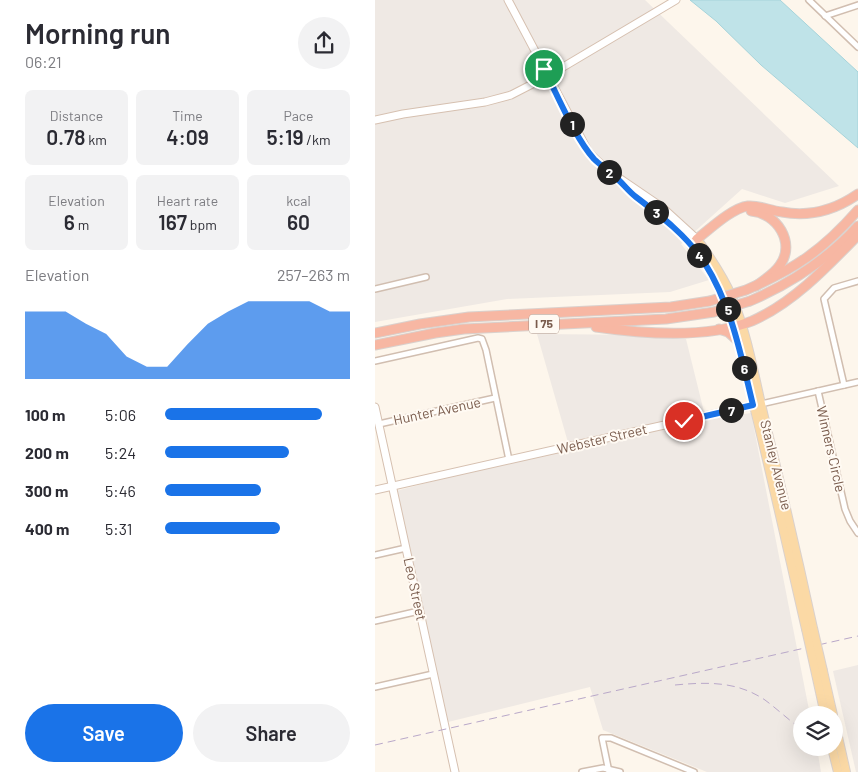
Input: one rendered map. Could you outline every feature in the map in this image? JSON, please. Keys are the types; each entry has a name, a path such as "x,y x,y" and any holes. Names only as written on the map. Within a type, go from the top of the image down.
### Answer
{"highway":[{"path":"696,242 737,209 747,206 763,207 797,214 812,213 839,205 858,194"},
{"name":"I 75","path":"375,333 469,317 661,308 710,301 756,286 795,266 814,253 858,210"},
{"path":"696,242 732,217 744,212 759,212 775,221 785,237 785,255 774,272 756,286"},
{"name":"I 75","path":"375,344 465,329 666,319 714,312 770,293 804,274 858,226"},
{"path":"576,323 599,327 682,334 719,329 752,321 796,294 858,235"},
{"path":"719,329 728,332 737,341"}],"main road":[{"name":"Stanley Avenue","path":"696,242 725,283 732,298 809,628 824,706"},
{"name":"Stanley Avenue","path":"737,325 737,341 757,404"},
{"name":"Stanley Avenue","path":"819,673 830,706"},
{"path":"834,756 838,772"},
{"name":"Stanley Avenue","path":"842,756 846,772"}],"street":[{"name":"Stanley Avenue","path":"508,0 584,146 595,159 635,196 696,242"},
{"path":"375,120 498,99 522,90 676,0"},
{"path":"809,0 858,47"},
{"path":"825,16 858,5"},
{"path":"375,289 426,277"},
{"path":"844,385 824,299 834,288 858,281"},
{"path":"375,361 478,338 482,339 486,350 509,460"},
{"name":"Webster Street","path":"375,490 858,382"},
{"name":"Winners Circle","path":"818,391 845,509 858,533"},
{"name":"Hunter Avenue","path":"379,424 495,398"},
{"name":"Leo Street","path":"375,407 455,772"},
{"path":"375,555 406,548"},
{"path":"375,621 419,611"},
{"path":"375,687 433,674"},
{"path":"609,770 602,738 611,738 694,772"},
{"path":"582,772 609,770 620,772"}],"shaded area":[{"path":"375,0 645,0 839,186 785,203 742,189 681,244 709,280 670,292 507,299 375,322"},
{"path":"537,334 650,335 686,339 706,420 751,413 808,706 793,706 793,756 818,756 821,772 707,772 603,730 590,687 448,722 396,491 569,446"},
{"path":"858,665 858,772 856,772 843,715 843,706 841,706 833,671"}],"water":[{"path":"690,0 780,0 858,72 858,148 761,65 716,21"}],"railway":[{"path":"375,745 858,636"},
{"path":"675,685 710,683 744,689 765,700 793,723"}],"route":[{"path":"544,69 588,151 600,165 688,241 704,262 725,300 735,331 753,405 684,421"}]}
